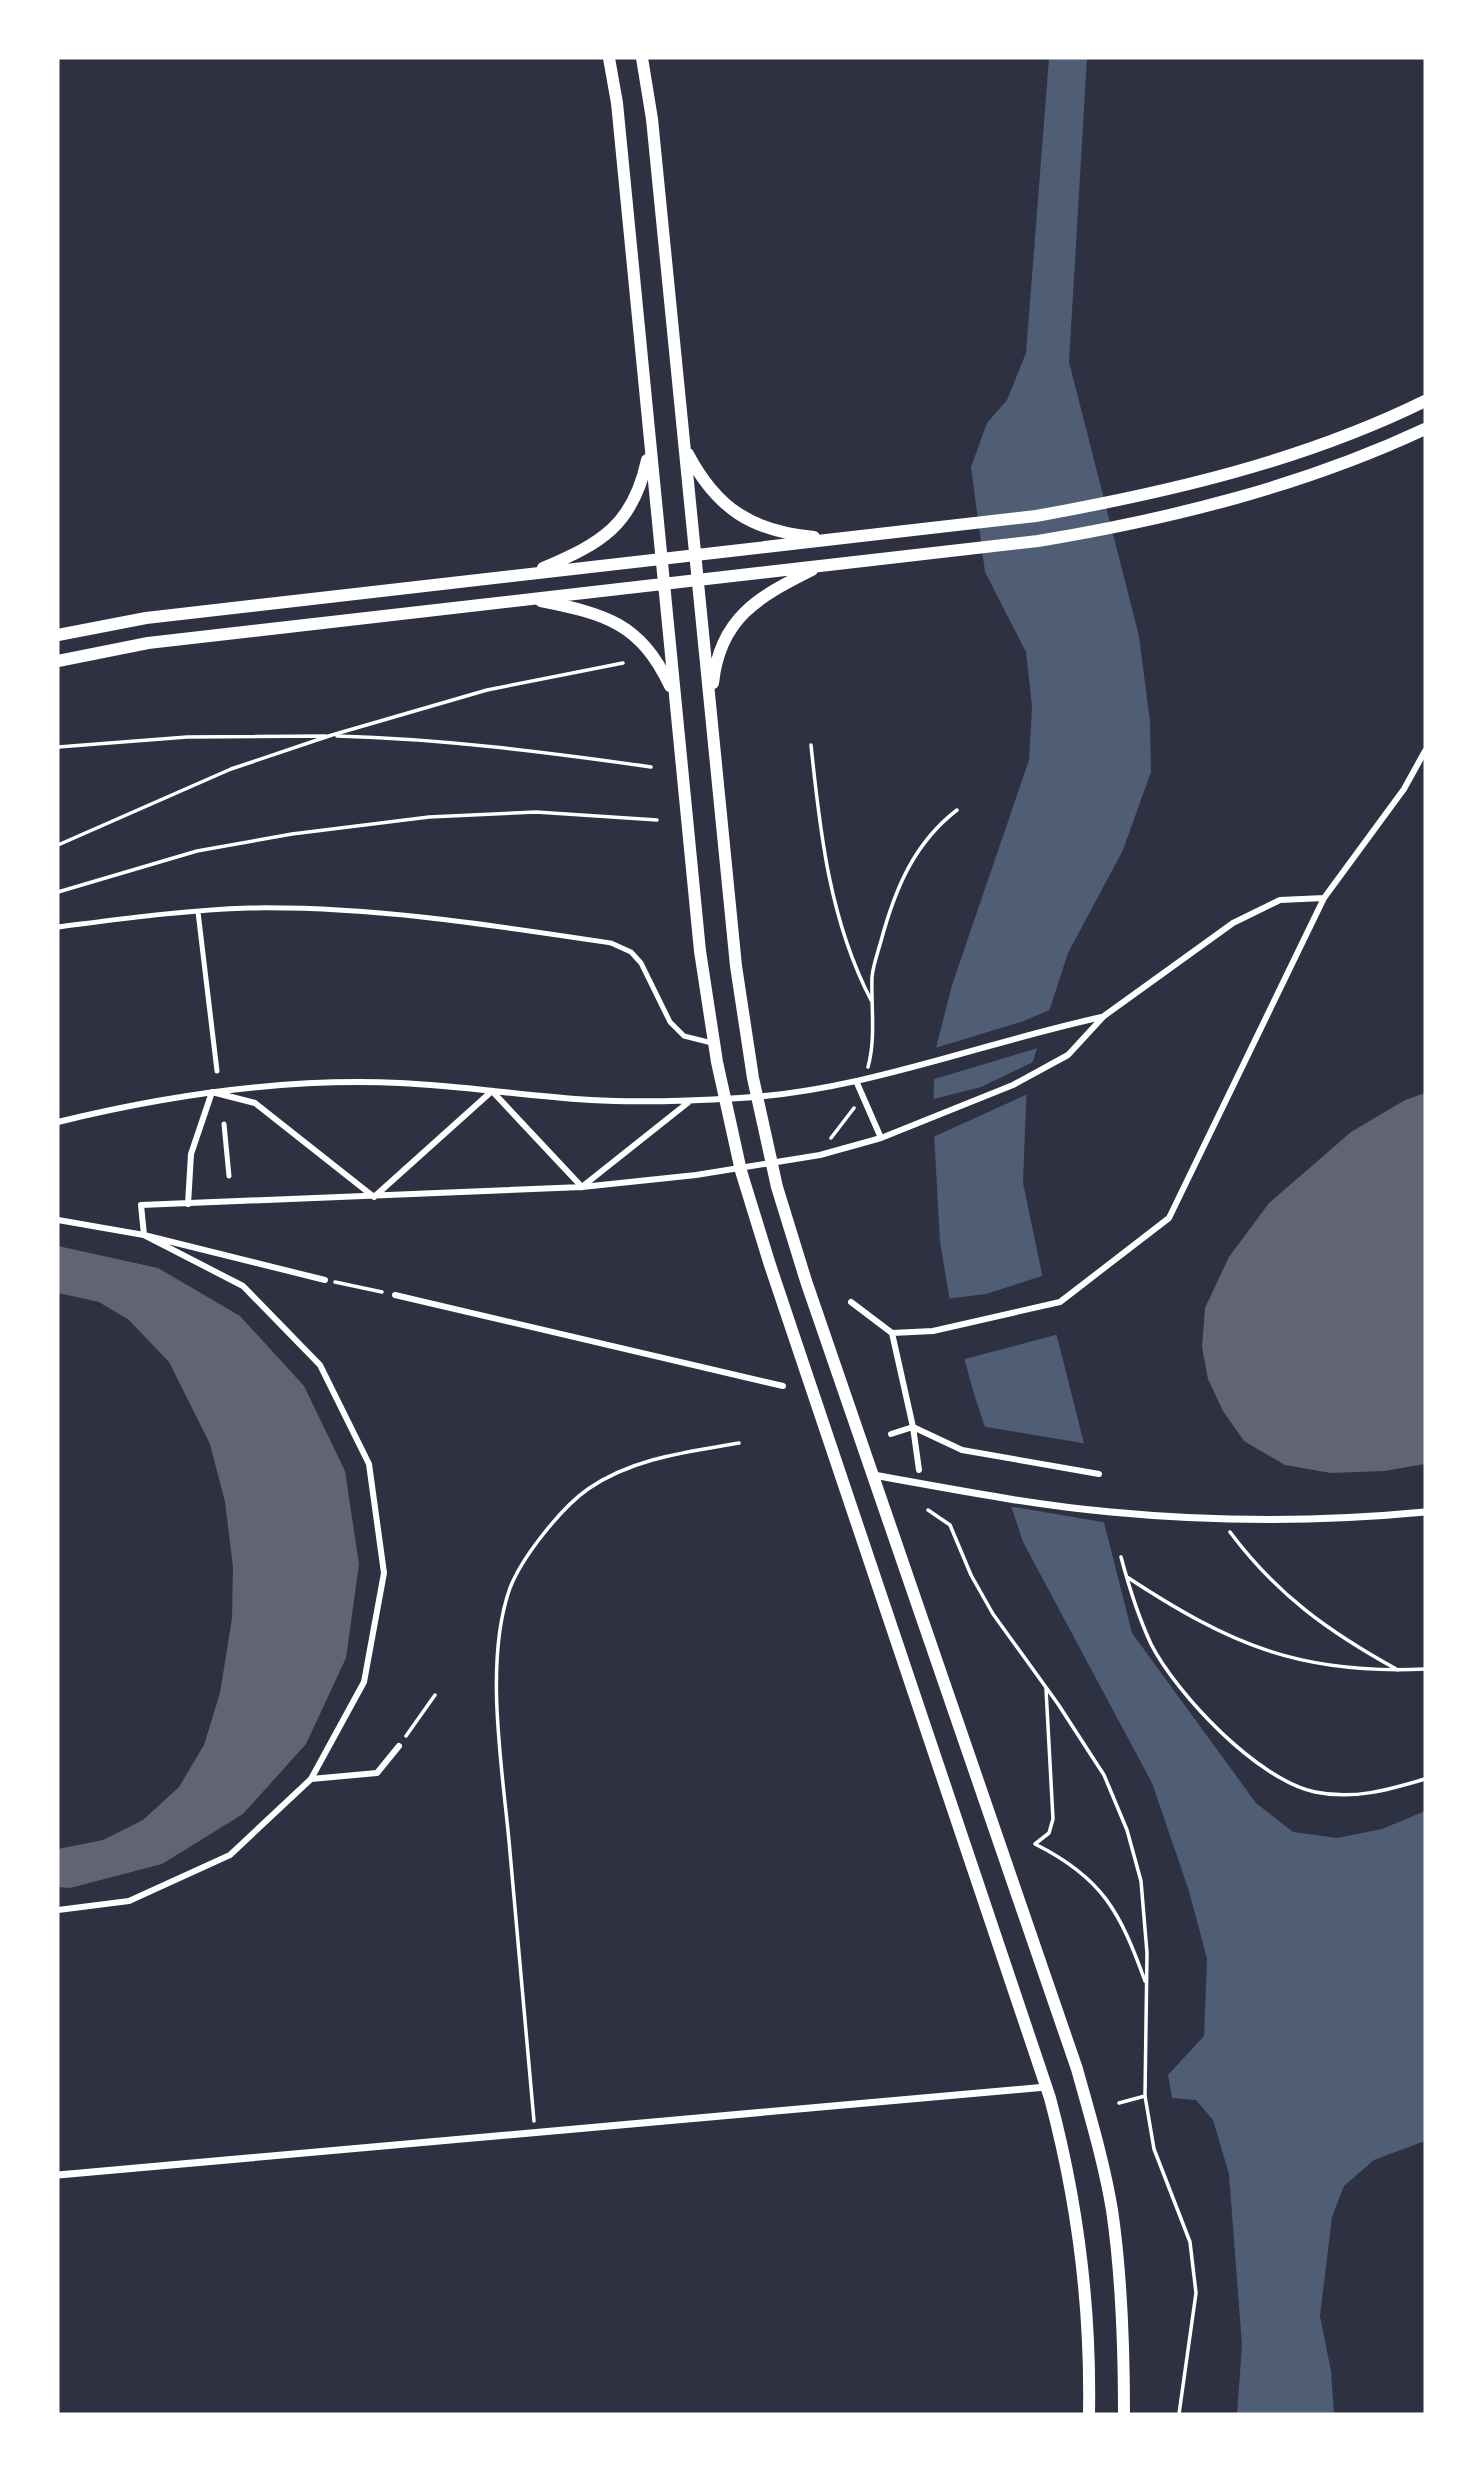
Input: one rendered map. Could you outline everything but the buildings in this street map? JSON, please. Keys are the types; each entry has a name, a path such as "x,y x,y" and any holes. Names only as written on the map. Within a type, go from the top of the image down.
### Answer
{"street":[{"path":"609,58 617,103 700,950 715,1043 741,1171 770,1265 1046,2087 1065,2156 1079,2230 1090,2349 1089,2414"},
{"path":"642,58 652,119 736,966 753,1078 781,1199 1077,2069 1099,2147 1111,2210 1119,2277 1124,2414"},
{"path":"58,635 146,618 969,524 1114,502 1255,467 1325,443 1425,401"},
{"path":"58,661 148,643 971,550 1116,528 1257,492 1327,469 1425,429"},
{"path":"530,573 576,554 621,522 641,488 650,446"},
{"path":"685,447 712,493 728,509 770,528 802,536 839,539"},
{"path":"710,708 715,663 731,627 772,590 820,566"},
{"path":"531,599 584,610 612,619 628,628 653,655 675,695"},
{"path":"851,1303 891,1333 933,1331 1060,1302 1169,1218 1324,898 1404,789 1425,751"},
{"path":"144,1236 141,1205 582,1187 756,1166 820,1155 881,1138 958,1109 1068,1055 1104,1016 1233,923 1280,900 1324,898"},
{"path":"58,1122 212,1092 399,1083 590,1100 742,1098 857,1083 1030,1032 1104,1016"},
{"path":"857,1083 881,1138"},
{"path":"492,1091 582,1187"},
{"path":"374,1197 492,1091"},
{"path":"212,1092 255,1103 374,1197"},
{"path":"188,1204 191,1154 212,1092"},
{"path":"582,1187 692,1100"},
{"path":"58,1220 144,1236 325,1280"},
{"path":"58,1910 129,1901 230,1855 311,1779 364,1682 384,1573 369,1464 320,1365 243,1286 144,1236"},
{"path":"395,1295 783,1386"},
{"path":"891,1333 913,1427 919,1470"},
{"path":"891,1434 913,1427 962,1450 1099,1474"},
{"path":"873,1475 1110,1512 1264,1521 1337,1520 1425,1512"},
{"path":"311,1779 377,1773 399,1746"},
{"path":"58,2175 1046,2087"}],"lane":[{"path":"58,928 250,908 398,915 611,943 632,952 641,962 670,1022 684,1036 715,1043"},
{"path":"198,912 217,1071"},
{"path":"224,1124 229,1176"}],"path":[{"path":"58,845 231,769 332,736 487,690 623,663"},
{"path":"58,747 187,737 410,738 533,750 651,767"},
{"path":"811,745 816,801 840,929 872,1004"},
{"path":"864,1078 872,1052 873,973 891,902 913,857 935,827 957,810"},
{"path":"58,892 197,851 292,834 429,817 536,812 657,820"},
{"path":"828,1141 857,1104"},
{"path":"325,1280 395,1295"},
{"path":"536,2133 497,1712 500,1628 511,1587 558,1518 587,1490 621,1470 661,1457 739,1443"},
{"path":"928,1510 950,1525 971,1575 993,1615 1046,1687 1104,1776 1127,1829 1141,1881 1147,1953 1145,2096 1154,2149 1191,2242 1196,2293 1179,2414"},
{"path":"1229,1531 1251,1560 1299,1608 1347,1642 1400,1671"},
{"path":"1121,1557 1152,1645 1183,1689 1227,1737 1286,1783 1315,1792 1350,1796 1384,1792 1425,1779"},
{"path":"1126,1576 1218,1632 1267,1651 1319,1665 1400,1671 1425,1670"},
{"path":"1046,1687 1053,1819 1049,1833 1035,1844 1059,1856 1110,1900 1128,1934 1146,1984"},
{"path":"399,1746 435,1695"},
{"path":"1119,2103 1145,2096"}],"water":[{"path":"1049,58 1087,58 1069,362 1139,636 1150,722 1151,772 1123,850 1068,953 1027,1079 1023,1183 1046,1293 1132,1633 1256,1803 1293,1832 1337,1838 1382,1829 1425,1811 1425,2141 1374,2160 1344,2186 1332,2217 1320,2316 1331,2371 1334,2414 1237,2414 1242,2345 1229,2174 1213,2120 1196,2100 1172,2098 1168,2075 1204,2036 1207,1959 1189,1891 1152,1783 1023,1542 974,1394 952,1314 940,1242 933,1115 935,1052 952,985 1029,760 1032,706 1026,652 985,572 971,467 987,423 1007,400 1026,353"}],"pier":[{"path":"1054,1008 1041,1047 931,1080 932,1049 1024,1021"},
{"path":"1037,1060 1030,1093 931,1138 930,1100 981,1087"},
{"path":"1045,1275 1059,1334 961,1360 946,1299 986,1294"},
{"path":"981,1426 1088,1444 1108,1523 1008,1506"}]}
